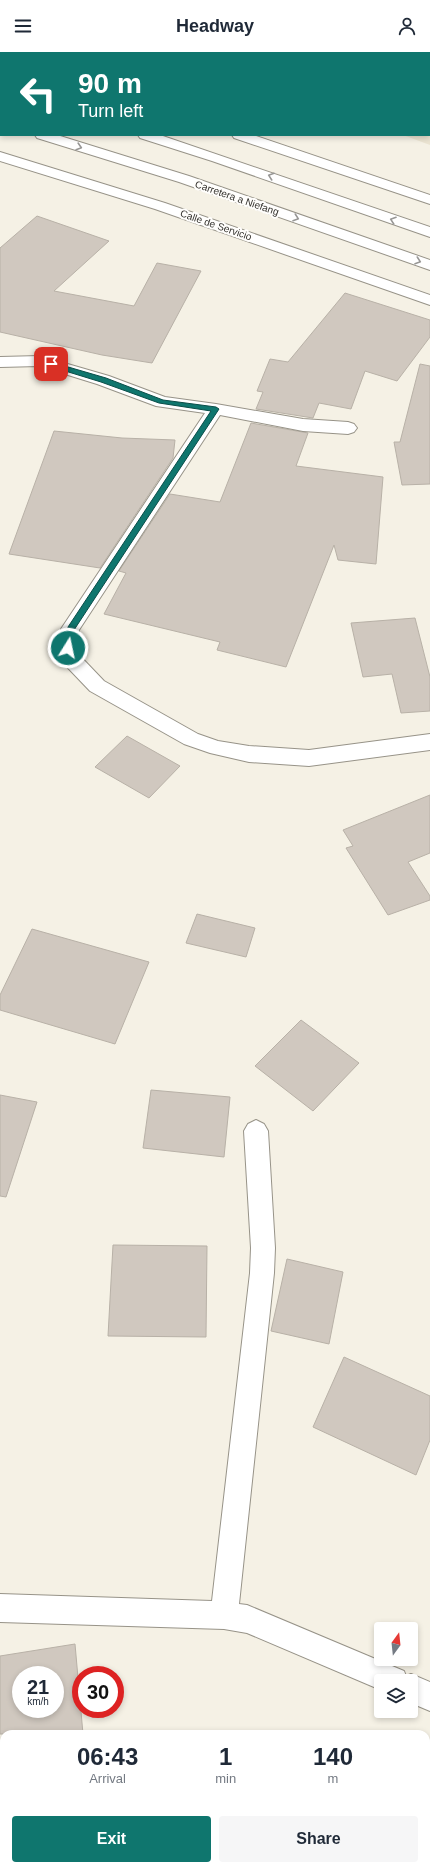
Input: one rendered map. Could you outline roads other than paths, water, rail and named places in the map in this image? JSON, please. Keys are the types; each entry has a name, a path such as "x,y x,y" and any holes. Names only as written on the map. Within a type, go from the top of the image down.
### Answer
{"street":[{"name":"Carretera a Niefang","path":"45,136 184,180 430,265"},
{"path":"148,136 217,158 430,232"},
{"path":"241,136 430,200"},
{"name":"Calle de Servicio","path":"0,156 160,206 430,300"},
{"path":"0,362 40,361 103,380 162,402 216,409 303,425 348,428"},
{"path":"216,409 70,629 68,648 75,662 97,686 191,739 217,748 249,754 309,758 430,742"},
{"path":"224,1615 264,1248 256,1131"},
{"path":"0,1608 224,1615 247,1618 378,1674"},
{"path":"418,1691 430,1697"}]}
